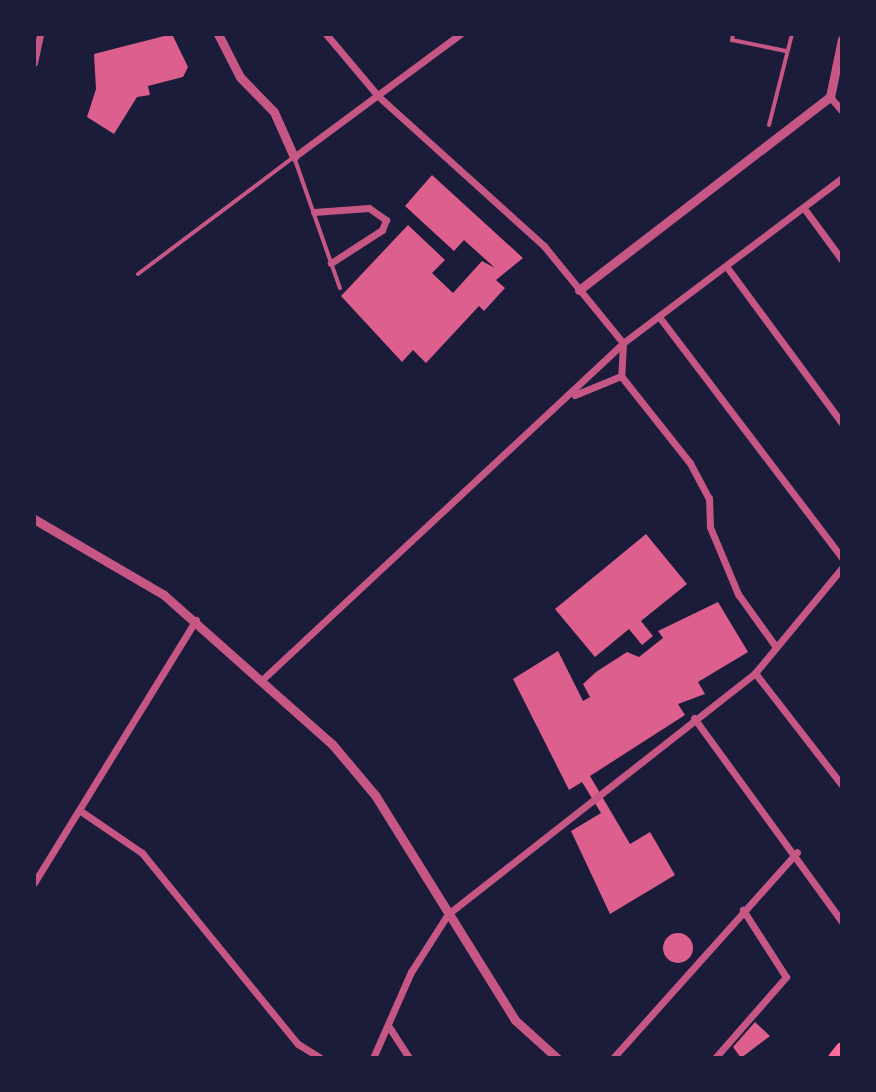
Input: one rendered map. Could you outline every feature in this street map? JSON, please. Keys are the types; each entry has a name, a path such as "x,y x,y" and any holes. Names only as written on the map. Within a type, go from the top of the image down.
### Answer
{"highway":[{"path":"834,1058 842,1048"}],"street":[{"path":"34,63 40,34"},
{"path":"218,34 240,77 274,112 294,157 460,34"},
{"path":"326,34 378,96 544,246 623,343 621,376 690,463 709,498 710,527 738,594 776,647"},
{"path":"579,290 830,97 842,39"},
{"path":"830,97 842,111"},
{"path":"264,678 569,397 623,343 729,270 806,211 842,178"},
{"path":"314,212 369,208 386,220 382,230 331,263"},
{"path":"806,211 842,260"},
{"path":"729,270 842,423"},
{"path":"660,318 842,558"},
{"path":"569,397 621,376"},
{"path":"34,519 111,560 196,620 264,678 360,775 515,1020 557,1058"},
{"path":"373,1058 411,972 448,914 755,673 842,568"},
{"path":"34,883 82,812 196,620"},
{"path":"755,673 842,785"},
{"path":"694,718 797,852 842,922"},
{"path":"82,812 142,853 298,1044 320,1058"},
{"path":"613,1058 797,852"},
{"path":"715,1058 786,977 743,910"},
{"path":"389,1027 409,1058"}],"lane":[{"path":"733,34 732,40 787,51"},
{"path":"769,125 792,34"},
{"path":"138,274 294,157 340,288"}],"building":[{"path":"172,34 188,67 183,77 148,86 150,95 137,97 114,134 87,117 96,89 94,54"},
{"path":"432,175 523,258 496,280 505,288 484,311 479,306 426,363 413,350 402,362 341,296 408,225 445,260 432,273 453,293 482,261 495,268 464,240 454,251 405,206"},
{"path":"646,534 687,584 641,621 653,636 642,645 629,629 595,657 555,609"},
{"path":"718,602 748,652 698,682 705,694 678,704 685,715 590,776 630,844 650,832 675,875 610,914 571,831 601,813 582,782 569,790 513,679 558,651 583,701 590,697 583,684 596,672 627,652 639,657 663,638 658,631"},
{"path":"678,933 689,937 693,948 689,959 678,963 667,959 663,948 667,937"},
{"path":"755,1022 770,1036 741,1058 733,1047"}]}
